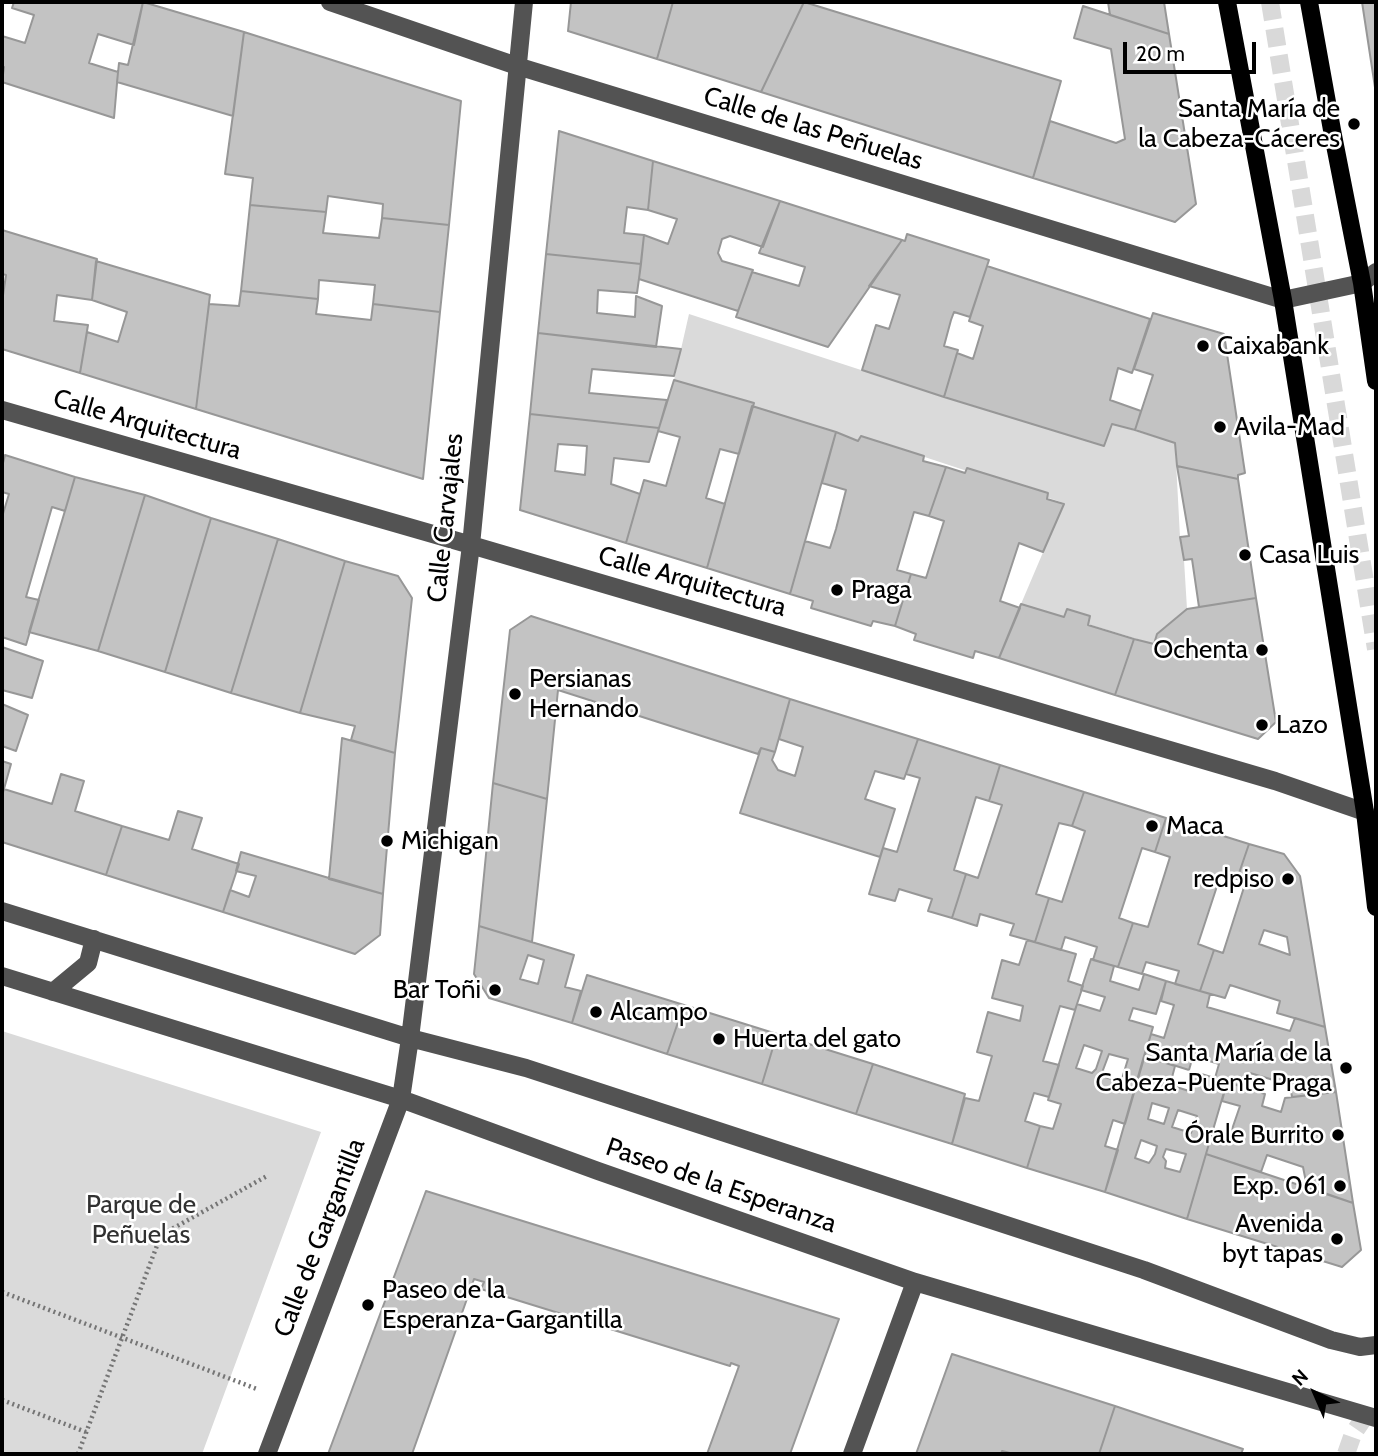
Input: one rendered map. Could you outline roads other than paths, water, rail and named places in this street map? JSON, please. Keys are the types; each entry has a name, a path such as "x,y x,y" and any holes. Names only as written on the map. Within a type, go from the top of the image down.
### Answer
{"main road":[{"path":"1227,2 1283,300 1366,812 1376,907"},
{"path":"1309,2 1362,283 1376,381"}],"street":[{"name":"Calle de las Peñuelas","path":"330,2 517,66 1283,300"},
{"name":"Calle Carvajales","path":"410,1038 471,545 524,2"},
{"path":"1283,300 1362,283 1376,272"},
{"name":"Calle Arquitectura","path":"2,410 1275,781 1366,812"},
{"name":"Paseo de la Esperanza","path":"2,911 410,1038 526,1068 1092,1253 1331,1340 1360,1347 1376,1345"},
{"path":"53,992 88,964 94,939"},
{"name":"Paseo de la Esperanza","path":"2,976 401,1099 915,1282 1376,1419"},
{"name":"Calle de Gargantilla","path":"267,1454 401,1099 410,1038"},
{"path":"852,1454 915,1282"}],"tunnel":[{"path":"1270,2 1376,649"},
{"path":"1346,1454 1353,1434 1366,1415"}],"place":[{"name":"Santa María de la Cabeza-Cáceres","path":"1354,124"},
{"name":"Caixabank","path":"1203,346"},
{"name":"Avila-Mad","path":"1220,427"},
{"name":"Casa Luis","path":"1245,555"},
{"name":"Praga","path":"837,590"},
{"name":"Ochenta","path":"1262,650"},
{"name":"Persianas Hernando","path":"515,694"},
{"name":"Lazo","path":"1262,725"},
{"name":"Maca","path":"1152,826"},
{"name":"Michigan","path":"387,841"},
{"name":"redpiso","path":"1288,879"},
{"name":"Bar Toñi","path":"495,990"},
{"name":"Alcampo","path":"596,1012"},
{"name":"Huerta del gato","path":"719,1039"},
{"name":"Santa María de la Cabeza-Puente Praga","path":"1346,1068"},
{"name":"Órale Burrito","path":"1338,1135"},
{"name":"Exp. 061","path":"1340,1186"},
{"name":"Avenida byt tapas","path":"1337,1239"},
{"name":"Paseo de la Esperanza-Gargantilla","path":"368,1305"}],"park label":[{"name":"Parque de Peñuelas","path":"141,1220"}]}
